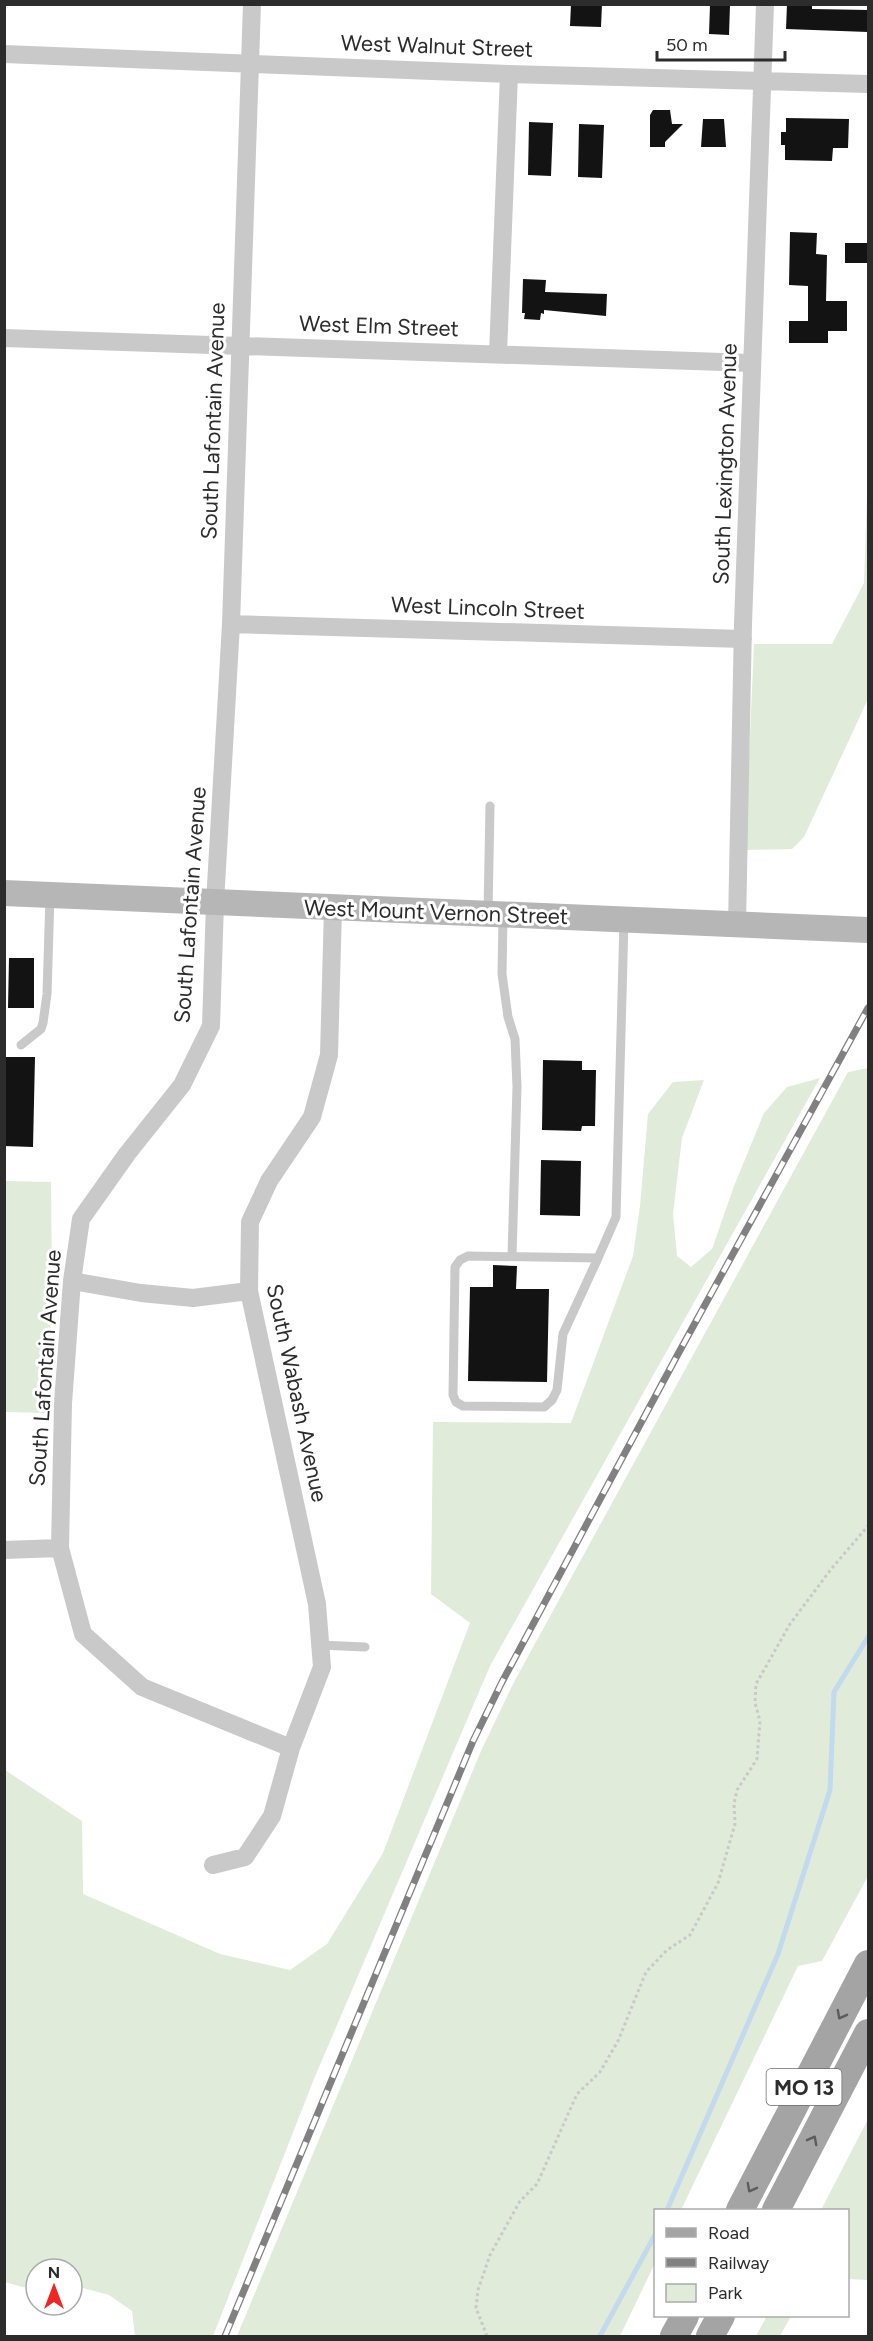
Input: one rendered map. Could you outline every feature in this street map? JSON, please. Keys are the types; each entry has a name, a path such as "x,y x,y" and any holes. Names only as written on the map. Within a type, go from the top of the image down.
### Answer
{"main road":[{"name":"MO 13","path":"741,2209 868,1964"},
{"name":"MO 13","path":"777,2209 868,2033"},
{"path":"674,2337 684,2317"},
{"path":"710,2337 720,2317"}],"street":[{"name":"South Lafontain Avenue","path":"252,4 231,624 215,903 211,1026 182,1085 127,1154 81,1219 72,1281 63,1403 60,1548 83,1634 142,1687 291,1748"},
{"name":"South Lexington Avenue","path":"737,925 743,639 765,4"},
{"name":"West Walnut Street","path":"4,54 509,74 868,84"},
{"path":"498,354 509,74"},
{"name":"West Elm Street","path":"4,338 239,344 752,363"},
{"name":"West Lincoln Street","path":"231,624 743,639"},
{"name":"West Mount Vernon Street","path":"4,893 868,930"},
{"name":"South Wabash Avenue","path":"213,1865 245,1857 272,1816 291,1748 322,1667 317,1604 249,1291 250,1222 269,1181 312,1117 329,1055 333,908"},
{"path":"72,1281 192,1299 249,1291"},
{"path":"4,1550 60,1548"}],"lane":[{"path":"490,806 495,915 508,1017 516,1039 517,1087 512,1256"},
{"path":"21,1045 41,1029 43,1023 47,994 50,895"},
{"path":"598,1258 468,1256 460,1260 455,1267 453,1395 456,1402 463,1406 544,1407 552,1400 557,1390 563,1334 598,1258 616,1217 625,920"},
{"path":"320,1645 365,1647"}],"path":[{"path":"487,2337 476,2308 478,2290 490,2255 520,2200 537,2184 577,2094 600,2072 618,2041 646,1972 667,1950 690,1935 718,1883 735,1824 734,1804 737,1790 757,1759 760,1722 755,1703 756,1684 790,1624 832,1568 868,1526"}],"green space":[{"path":"868,465 868,699 804,837 792,849 745,850 754,644 832,644 864,583"},
{"path":"868,1068 868,1876 822,1961 798,1966 681,2209 654,2209 654,2265 620,2336 237,2336 481,1751 514,1682 848,1072"},
{"path":"820,1078 490,1666 314,2079 213,2336 135,2336 132,2311 109,2295 84,2288 84,2257 24,2257 24,2287 5,2282 5,1770 82,1821 83,1894 220,1954 290,1970 327,1944 383,1853 470,1623 431,1594 433,1422 571,1423 633,1256 648,1114 673,1082 704,1080 682,1138 673,1214 677,1256 691,1267 712,1249 734,1186 764,1113 787,1087"},
{"path":"5,1181 51,1182 52,1278 48,1413 5,1412"},
{"path":"868,2119 868,2280 849,2279 849,2209 822,2209"},
{"path":"766,2317 790,2317 780,2336 756,2336"}],"building":[{"path":"571,4 602,4 601,27 570,26"},
{"path":"787,4 807,4 812,6 812,9 868,10 868,32 786,29"},
{"path":"710,5 730,5 729,35 709,34"},
{"path":"653,110 670,110 672,124 683,124 665,142 665,147 650,147 650,115"},
{"path":"786,118 849,119 848,148 833,148 832,161 785,160 785,145 781,145 781,132 786,132"},
{"path":"703,119 724,119 726,147 701,147"},
{"path":"529,122 553,123 551,176 528,175"},
{"path":"579,124 604,125 602,178 578,177"},
{"path":"790,232 817,233 816,254 827,255 826,301 847,301 847,331 828,331 828,343 789,343 789,321 808,321 808,286 789,285"},
{"path":"845,243 868,243 868,263 845,263"},
{"path":"523,279 546,280 545,292 607,294 606,316 544,310 540,320 524,319 525,313 522,313"},
{"path":"9,958 34,958 34,1008 8,1008"},
{"path":"4,1057 35,1057 33,1147 4,1146"},
{"path":"543,1060 582,1061 582,1070 596,1070 595,1126 582,1126 581,1131 542,1130"},
{"path":"541,1160 581,1161 580,1216 540,1215"},
{"path":"493,1265 517,1266 516,1289 549,1289 547,1382 468,1381 470,1287 493,1287"}],"waterway":[{"path":"667,2209 778,1954 830,1790 834,1692 868,1637"},
{"path":"600,2336 654,2237"}],"railway":[{"path":"225,2336 473,1741 502,1682 678,1354 868,1008"}]}
